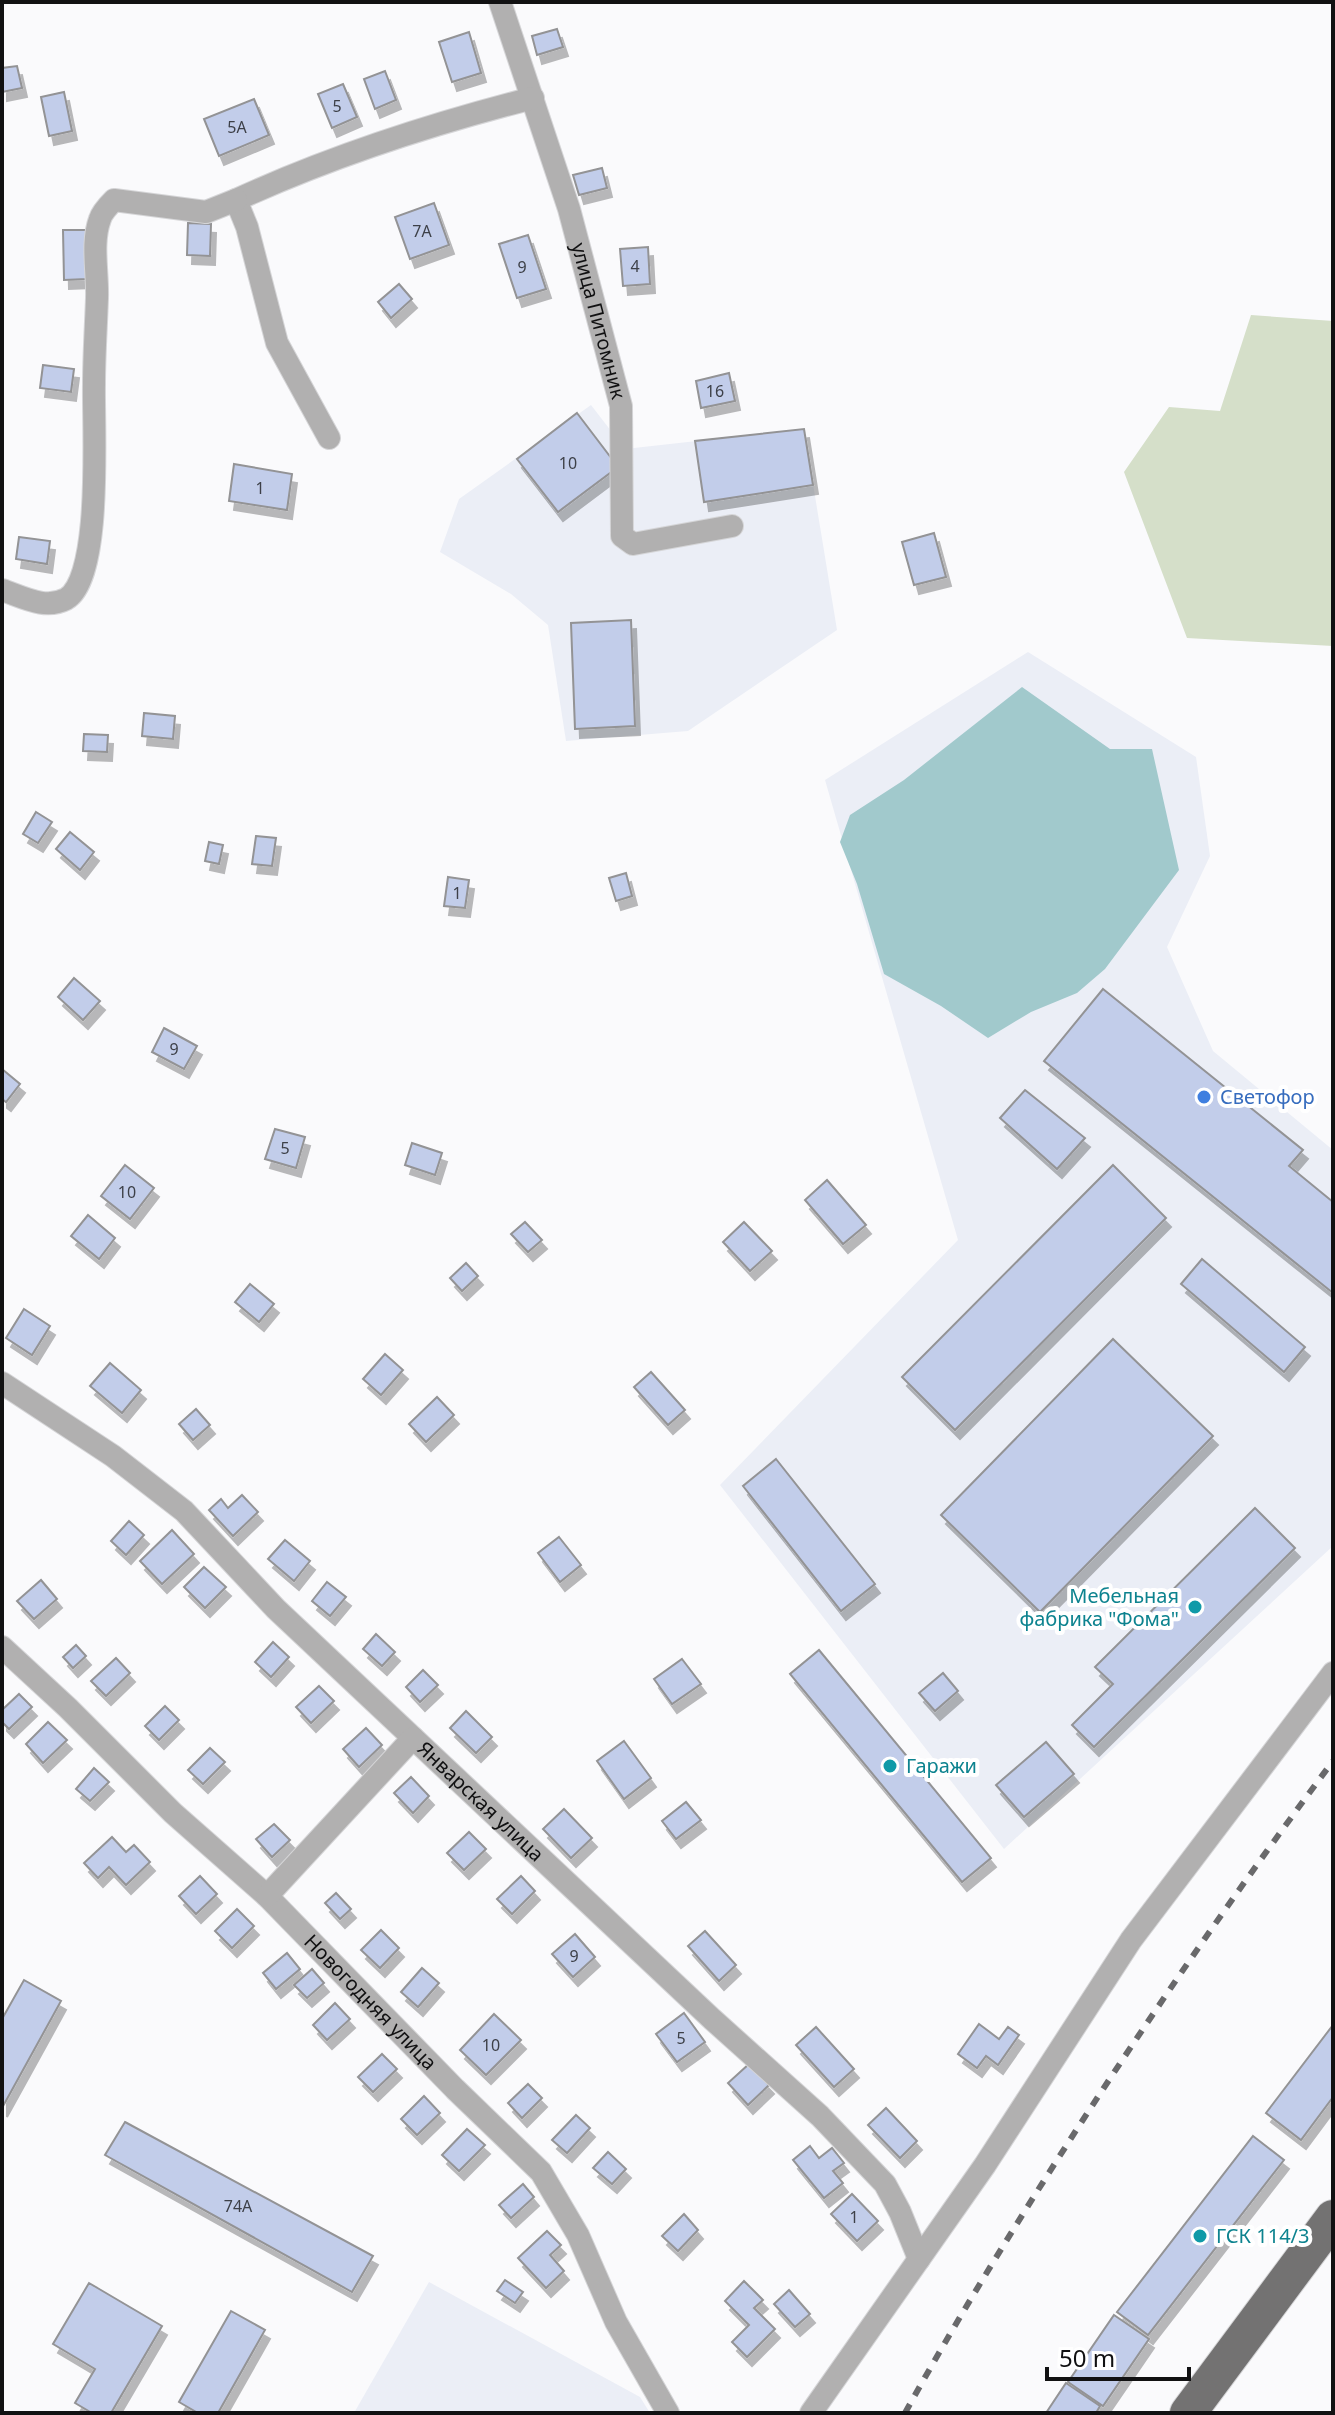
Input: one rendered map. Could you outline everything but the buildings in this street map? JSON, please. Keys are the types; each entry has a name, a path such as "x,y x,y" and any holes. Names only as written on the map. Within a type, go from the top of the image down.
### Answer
{"main road":[{"path":"1188,2413 1333,2218"}],"street":[{"name":"улица Питомник","path":"500,2 569,209 621,406 622,536 633,544 732,526"},
{"path":"2,590 48,605 69,598 80,580 94,500 96,234 100,216 114,200 206,212 348,153 459,117 533,98"},
{"path":"236,200 247,227 277,343 329,438"},
{"name":"Январская улица","path":"2,1383 113,1456 184,1511 276,1609 712,2019 820,2116 885,2184 919,2259"},
{"name":"Новогодняя улица","path":"2,1647 173,1813 267,1896 541,2172 578,2235 616,2322 668,2413"},
{"path":"811,2413 985,2165 1131,1940 1333,1673"},
{"path":"267,1896 413,1738"}],"shaded area":[{"path":"591,405 625,449 804,429 837,630 688,731 566,741 548,625 511,594 440,552 459,499"},
{"path":"1028,652 1196,757 1210,856 1167,947 1213,1051 1333,1150 1333,1546 1004,1849 720,1485 958,1240 825,780"},
{"path":"429,2282 640,2397 650,2413 354,2413"}],"green space":[{"path":"1251,315 1333,321 1333,646 1187,638 1124,472 1169,407 1220,411"}],"water":[{"path":"1022,687 1110,749 1152,749 1179,870 1105,969 1077,993 1031,1012 988,1038 941,1006 884,974 857,884 840,842 850,815 904,780"}],"railway":[{"path":"905,2413 987,2273 1109,2080 1218,1919 1333,1761"}],"place":[{"name":"Светофор","path":"1204,1097"},
{"name":"Мебельная фабрика \"Фома\"","path":"1195,1607"},
{"name":"Гаражи","path":"890,1766"},
{"name":"ГСК 114/3","path":"1200,2236"}]}
